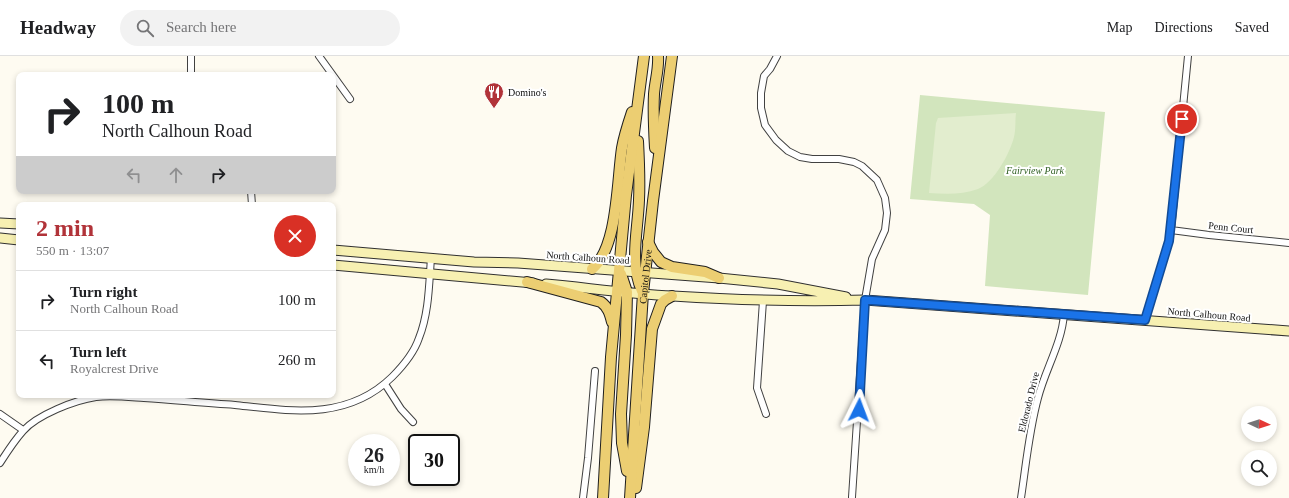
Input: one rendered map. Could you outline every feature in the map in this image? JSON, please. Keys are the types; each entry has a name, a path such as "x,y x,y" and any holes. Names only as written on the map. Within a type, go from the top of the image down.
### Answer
{"main road":[{"path":"630,487 622,443 621,414 626,335 619,271 626,195 644,56"},
{"path":"657,168 653,119 658,56"},
{"name":"Capitol Drive","path":"640,272 648,242 672,56"},
{"path":"592,269 596,266 602,256 611,233 622,148 641,80"},
{"path":"637,109 639,201 636,236 640,272 638,282 643,293"},
{"path":"648,242 653,252 661,262 672,267 705,272 719,278"},
{"path":"527,282 601,302 609,311 614,332"},
{"path":"603,498 614,332 622,291"},
{"name":"Capitol Drive","path":"630,498 643,293"},
{"path":"635,498 644,427 652,329 662,304 665,300 672,296"}],"street":[{"path":"191,56 191,72"},
{"path":"319,56 331,72"},
{"path":"777,56 770,69 764,76 761,93 761,108 765,125 776,140 788,151 800,157 812,160 839,159 854,162 862,166 877,180 885,198 887,213 885,230 872,259 865,300 852,497"},
{"path":"1145,320 1171,230 1188,56"},
{"path":"336,80 350,99"},
{"path":"0,223 16,224"},
{"name":"Penn Court","path":"1171,230 1289,243"},
{"path":"0,238 16,240"},
{"name":"North Calhoun Road","path":"336,250 474,262 518,263 719,278 778,284 865,300"},
{"path":"141,398 273,409 310,410 336,408 348,405 366,397 385,384 396,374 414,351 424,325 431,258"},
{"name":"North Calhoun Road","path":"336,266 672,296 811,302 865,300 1289,331"},
{"path":"763,301 757,388 766,414"},
{"name":"Eldorado Drive","path":"1021,498 1033,416 1048,367 1062,329 1064,314"},
{"path":"583,498 595,371"},
{"path":"385,384 413,422"},
{"path":"0,463 24,430 53,411 73,403 92,398"},
{"path":"0,414 24,430"}],"green space":[{"name":"Fairview Park","path":"920,95 1105,112 1088,295 985,286 990,215 974,204 910,199"},
{"path":"1016,113 1015,131 1012,144 1005,159 990,181 978,189 966,192 947,194 929,193 936,123 938,118"}],"place":[{"name":"Domino's","path":"494,109"}],"route":[{"path":"859,410 865,300 1145,320 1169,241 1182,119"}]}
